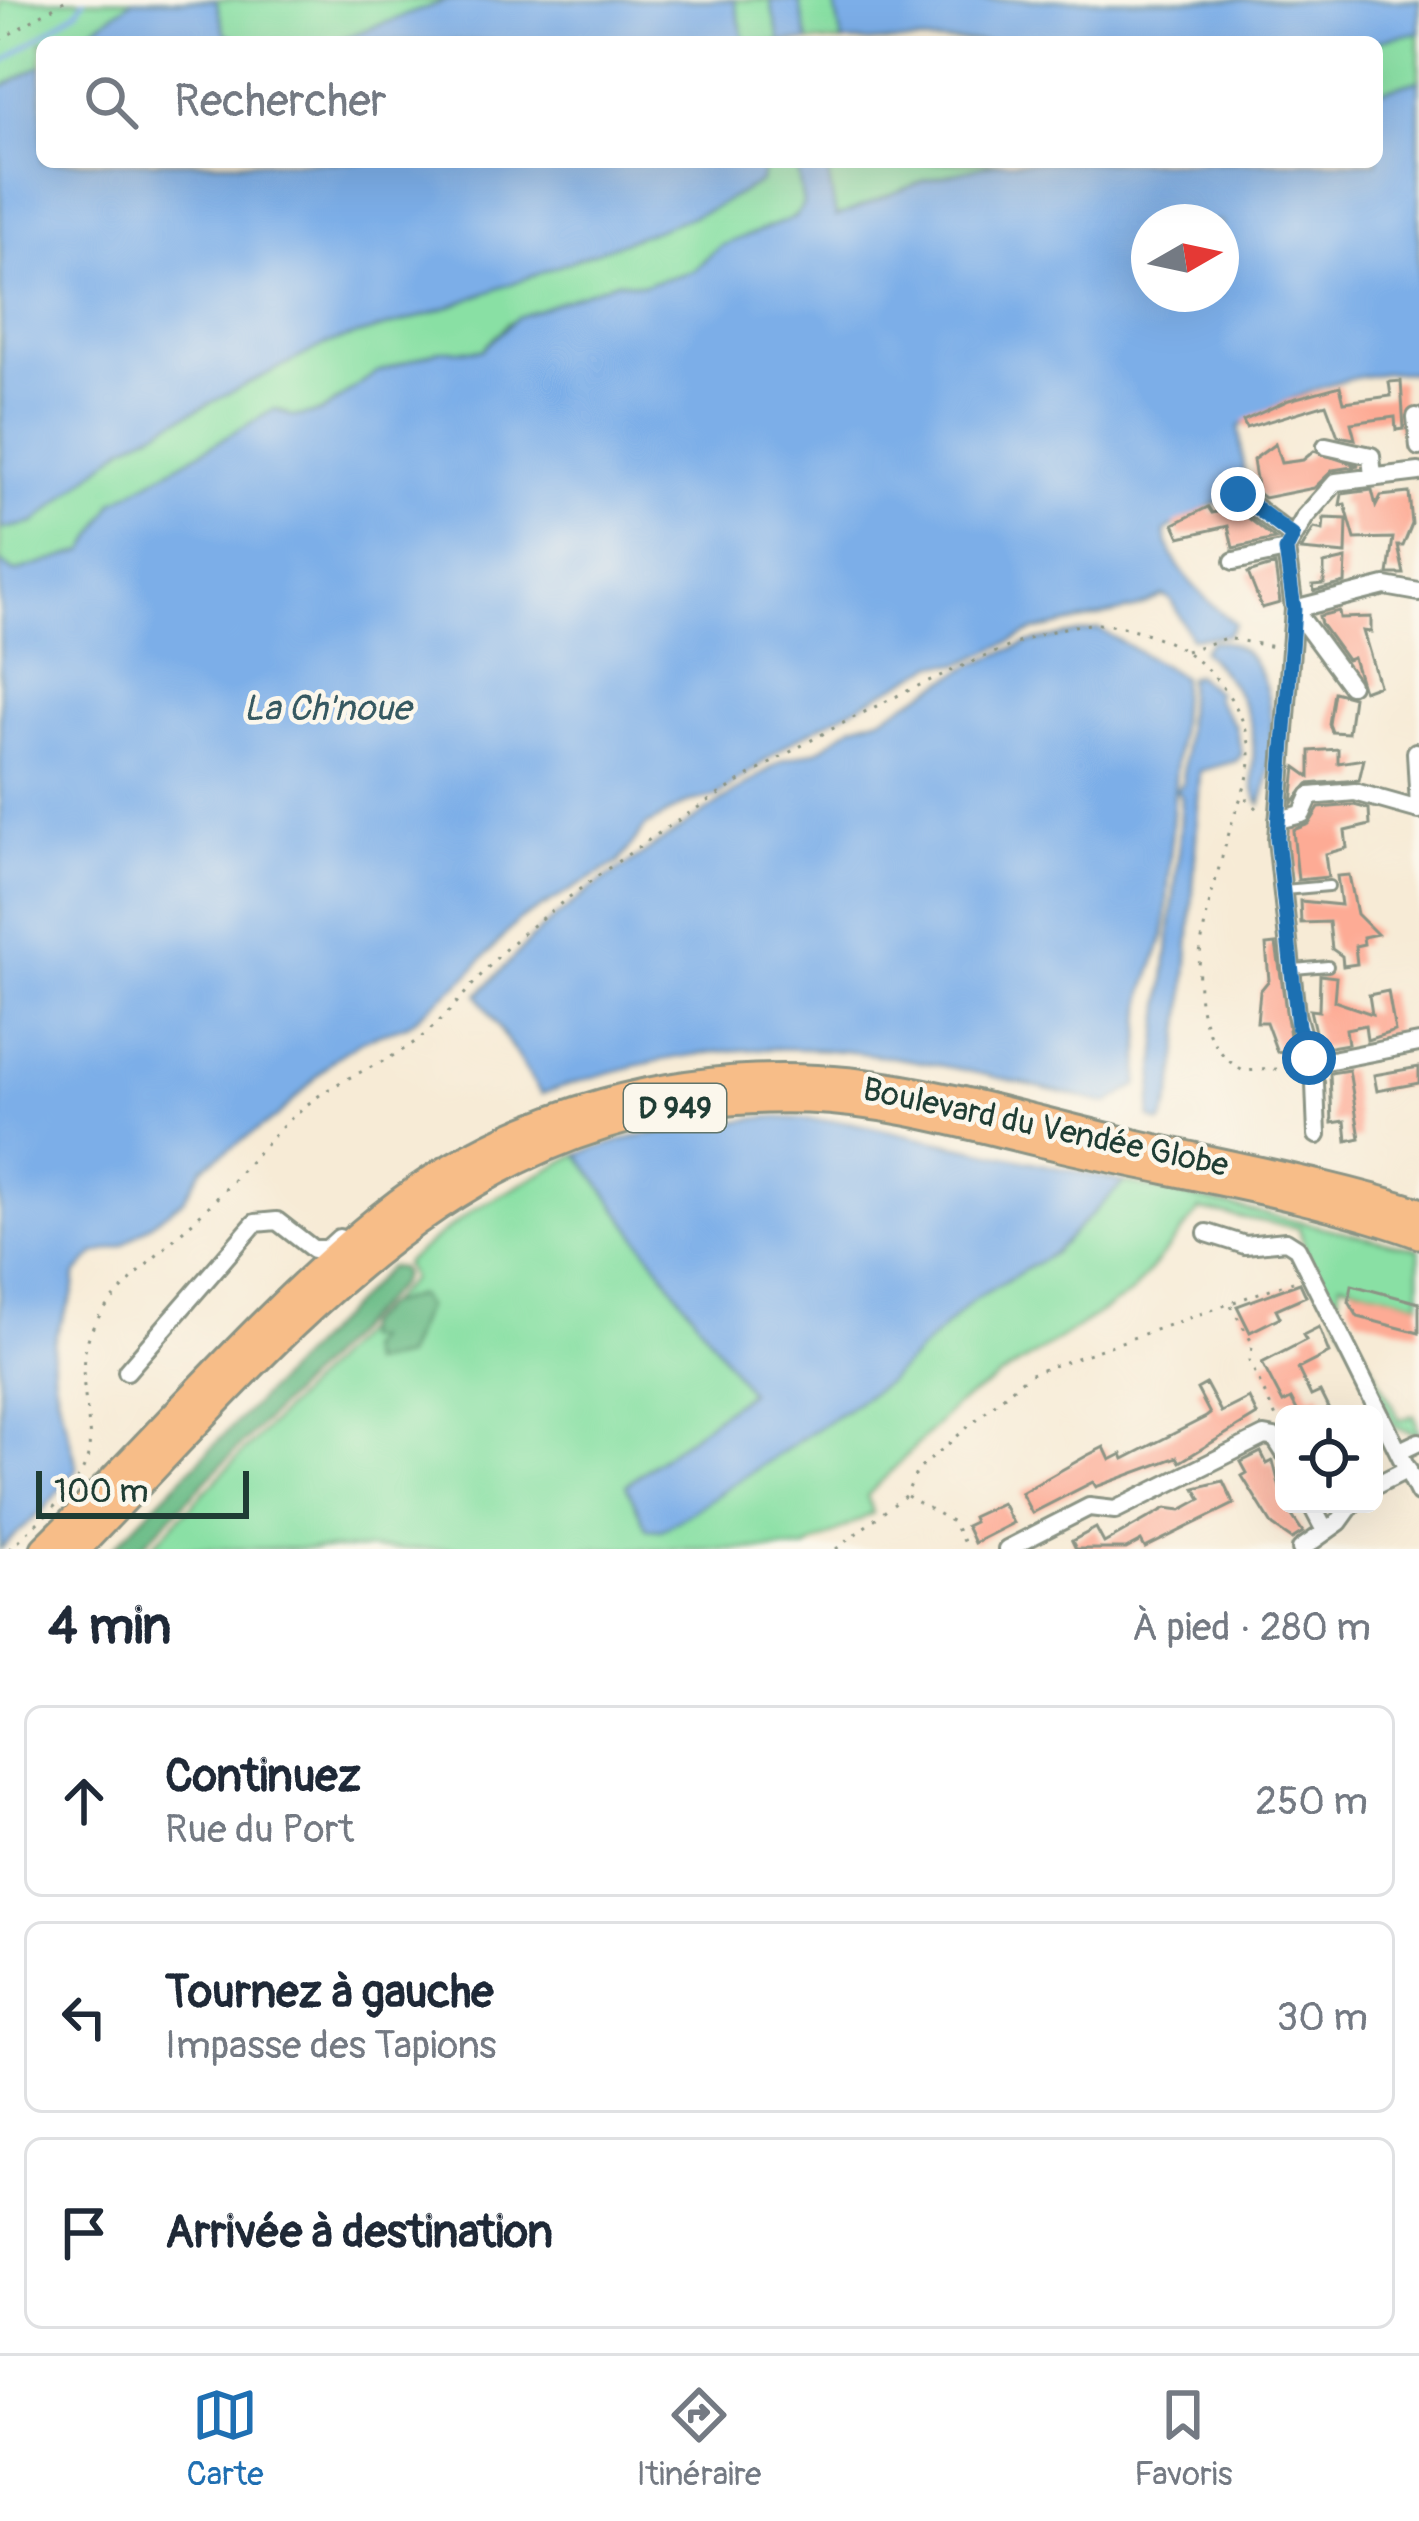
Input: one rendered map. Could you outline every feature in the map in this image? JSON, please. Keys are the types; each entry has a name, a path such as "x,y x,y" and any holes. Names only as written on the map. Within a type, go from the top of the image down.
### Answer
{"main road":[{"name":"Boulevard du Vendée Globe","path":"45,1549 270,1321 382,1216 460,1164 568,1114 659,1089 754,1079 902,1090 1419,1212"},
{"name":"Boulevard du Vendée Globe","path":"76,1549 358,1265 416,1216 502,1164 575,1132 630,1117 711,1102 852,1102 1419,1234"}],"street":[{"path":"1416,417 1419,447"},
{"path":"1326,446 1371,456 1373,477"},
{"path":"1234,562 1290,543 1336,482 1419,472"},
{"path":"1238,494 1290,543 1294,609 1278,820 1298,1026 1311,1064 1317,1135"},
{"path":"1294,609 1385,586 1419,592"},
{"path":"1294,609 1350,686"},
{"path":"1278,820 1302,814 1310,796 1355,792 1419,808 1416,752"},
{"path":"1311,1064 1419,1043"},
{"path":"127,1371 255,1223 277,1222 313,1250 327,1249 354,1225 382,1216"},
{"path":"1207,1233 1245,1245 1292,1243 1419,1493"},
{"path":"270,1321 281,1293 304,1264 296,1239"},
{"path":"1006,1549 1089,1508 1115,1510 1254,1440 1275,1444"},
{"path":"1400,1451 1419,1442"},
{"path":"1383,1482 1408,1469"},
{"path":"1316,1513 1325,1531"},
{"path":"1301,1549 1343,1513"}],"lane":[{"path":"1283,890 1329,886"},
{"path":"1294,970 1328,966"}],"path":[{"path":"0,40 66,0"},
{"path":"10,1549 88,1460 81,1384 85,1353 102,1311 289,1119 346,1078 422,1037 468,984 529,928 803,743 1033,637 1094,624 1125,627 1184,651 1203,665 1246,726 1250,757 1245,796 1234,814 1201,951 1204,1024 1218,1053 1243,1071 1291,1068"},
{"path":"1184,651 1226,638 1238,644 1288,648"},
{"path":"1245,796 1258,811 1278,820"},
{"path":"836,1549 906,1495 916,1471 1028,1375 1309,1275"},
{"path":"1230,1304 1253,1344 1249,1360 1275,1416"},
{"path":"906,1495 953,1522 967,1549"}],"green space":[{"path":"0,0 1419,0 1419,80 1383,90 1383,36 36,36 36,168 976,168 923,181 839,217 802,210 786,223 712,252 693,271 642,285 617,281 508,323 482,350 448,351 367,379 321,412 293,417 279,410 86,551 15,572 0,562"},
{"path":"578,1154 750,1392 626,1485 840,1414 888,1381 973,1300 1052,1254 1124,1182 1419,1249 1419,1303 1341,1282 1338,1301 1400,1420 1414,1415 1419,1436 1394,1426 1308,1259 1299,1228 1200,1210 1131,1293 956,1405 867,1496 873,1513 804,1549 149,1549 411,1279 404,1263 473,1210"},
{"path":"389,1267 400,1268 403,1276 398,1285 139,1549 112,1549"},
{"path":"418,1295 425,1307 404,1357 369,1364 365,1349 373,1339 362,1339 362,1327 384,1305"}],"water":[{"path":"133,0 216,0 228,36 82,36"},
{"path":"448,0 734,0 743,36 349,36"},
{"path":"770,0 799,0 807,36 779,36"},
{"path":"834,0 1419,0 1419,32 1383,39 841,36"},
{"path":"36,68 36,168 763,168 761,182 709,210 427,315 326,344 124,447 34,523 2,529 0,88"},
{"name":"La Ch'noue","path":"1419,80 1419,373 1372,375 1325,386 1239,427 1245,487 1165,531 1181,570 1235,624 1227,635 1191,638 1171,600 1163,596 1134,609 1034,631 961,664 936,664 792,741 715,797 687,803 646,826 619,862 518,921 465,978 409,1024 363,1040 335,1058 278,1116 203,1167 184,1199 122,1246 94,1254 75,1275 55,1340 53,1364 77,1469 45,1508 0,1549 0,562 15,572 85,551 114,502 275,409 293,417 321,412 377,372 440,350 482,350 518,317 617,281 642,285 693,271 720,246 796,217 803,204 797,168 827,168 836,217 923,181 976,168 1383,168 1383,90"},
{"path":"1099,629 1182,677 1165,934 1144,992 1138,1085 1108,1104 891,1057 759,1049 691,1055 619,1070 541,1094 478,995 539,931 591,889 783,760 819,750 853,725 884,716 974,664 1027,643"},
{"path":"1210,641 1234,645 1251,659 1263,680 1272,732 1261,804 1254,790 1253,739 1247,713 1229,680 1202,651"},
{"path":"1195,675 1216,692 1215,698 1235,726 1242,754 1236,761 1200,771 1183,1013 1170,1101 1161,1123 1150,1118 1179,849 1182,798 1177,790 1183,783 1188,678"},
{"path":"768,1117 848,1122 1124,1182 1052,1254 973,1300 888,1381 696,1509 661,1530 647,1529 626,1485 749,1392 578,1154 641,1135"}],"building":[{"path":"1401,381 1404,429 1396,430 1395,417 1351,423 1355,439 1338,436 1326,404 1246,428 1243,421 1289,400 1340,386 1344,402 1391,396 1389,382"},
{"path":"1275,444 1281,463 1303,460 1314,451 1359,466 1333,470 1314,488 1264,498 1249,486 1257,486 1253,460"},
{"path":"1372,490 1376,506 1381,496 1409,493 1412,524 1403,546 1398,546 1404,574 1388,574 1393,538 1355,539 1345,504 1340,505 1342,494"},
{"path":"1208,507 1212,513 1236,508 1275,539 1233,548 1228,526 1180,537 1174,524"},
{"path":"1324,518 1347,519 1346,554 1301,550 1314,528 1323,530"},
{"path":"1346,559 1345,583 1314,591 1313,585 1324,584 1324,564"},
{"path":"1275,565 1280,603 1262,608 1248,573"},
{"path":"1339,611 1340,618 1371,617 1371,632 1363,631 1379,685 1363,691 1353,658 1347,660 1321,624 1319,616"},
{"path":"1334,692 1353,697 1348,733 1332,732 1329,724"},
{"path":"1338,749 1338,763 1364,759 1359,780 1308,784 1292,803 1296,767 1310,777 1310,751"},
{"path":"1354,805 1369,809 1370,825 1345,831 1347,848 1325,854 1328,877 1298,880 1293,830 1309,824 1319,808"},
{"path":"1349,875 1357,914 1377,934 1363,937 1364,944 1355,946 1357,964 1343,966 1342,956 1332,949 1329,922 1301,923 1300,901 1341,905 1337,876"},
{"path":"1276,944 1292,1049 1277,1052 1266,1022 1257,1022 1260,991 1269,980 1266,945"},
{"path":"1320,975 1336,977 1334,1001 1372,1014 1369,995 1388,991 1395,1031 1367,1040 1365,1025 1346,1029 1348,1044 1319,1049 1310,1010 1319,1011"},
{"path":"1419,1067 1419,1083 1377,1091 1374,1075"},
{"path":"1349,1070 1360,1138 1347,1141 1345,1121 1332,1123 1330,1073"},
{"path":"1300,1283 1306,1296 1276,1309 1280,1317 1250,1332 1237,1306"},
{"path":"1352,1285 1419,1303 1419,1333 1358,1317 1349,1302"},
{"path":"1319,1327 1329,1353 1298,1369 1311,1396 1320,1392 1326,1405 1294,1405 1291,1399 1283,1403 1262,1363 1306,1340 1303,1335"},
{"path":"1206,1384 1221,1412 1249,1398 1257,1415 1180,1462 1177,1457 1096,1487 1093,1482 1032,1513 1021,1493 1088,1455 1104,1447 1110,1460 1122,1454 1124,1459 1206,1417 1210,1414 1197,1389"},
{"path":"1261,1452 1267,1464 1273,1461 1275,1513 1290,1513 1303,1532 1292,1539 1273,1526 1242,1476 1247,1473 1241,1462"},
{"path":"1223,1481 1234,1504 1145,1548 1141,1541 1126,1549 1076,1549 1072,1541 1096,1528 1104,1543 1166,1508 1181,1510 1201,1499 1195,1488"},
{"path":"1002,1503 1013,1523 974,1543 966,1526 974,1522 972,1517"}],"waterway":[{"path":"41,36 77,11 84,0"},
{"path":"0,64 36,39"}],"route":[{"path":"1238,494 1293,536 1286,550 1294,609 1277,838 1298,1026 1309,1058"}]}
